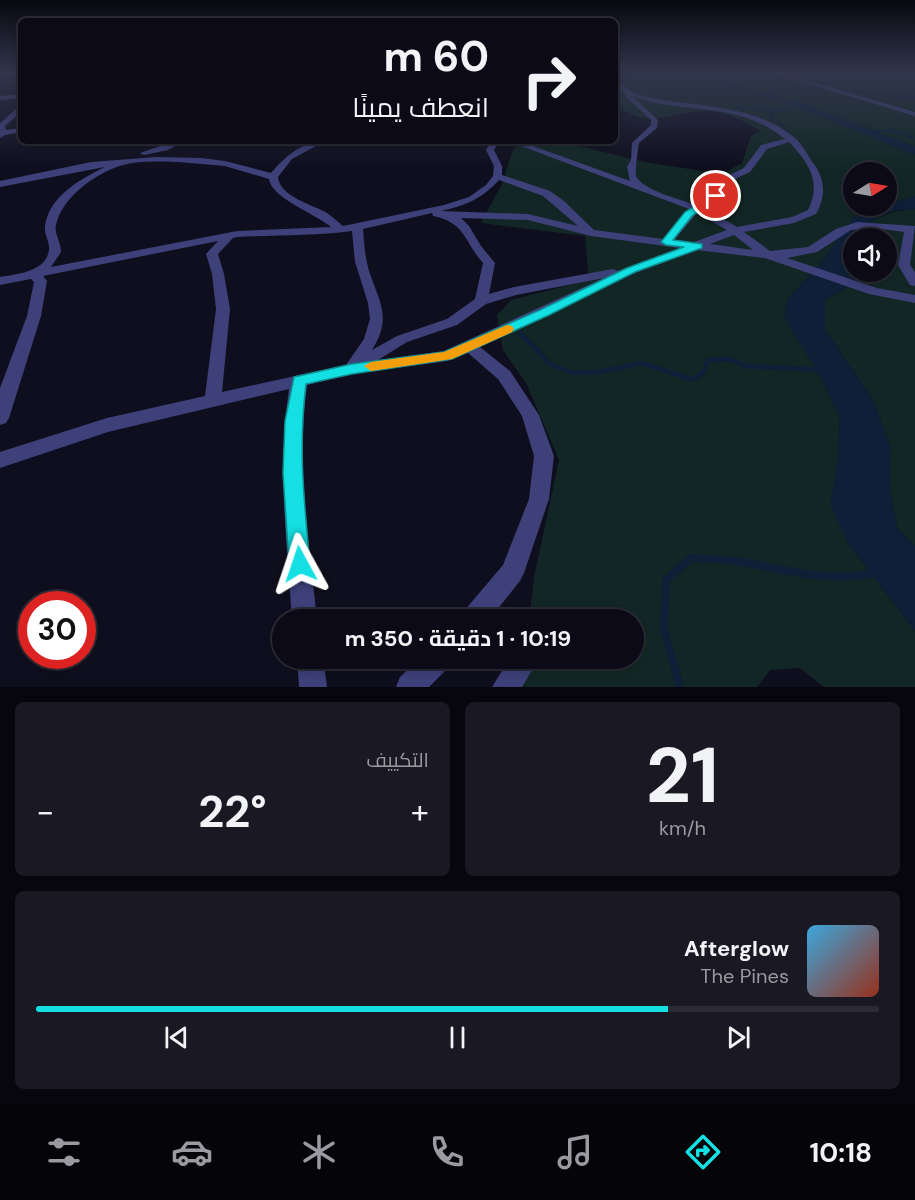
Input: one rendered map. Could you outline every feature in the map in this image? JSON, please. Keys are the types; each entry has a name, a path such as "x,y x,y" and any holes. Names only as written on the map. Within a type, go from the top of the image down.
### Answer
{"street":[{"path":"638,105 655,120 654,126 638,137 633,150 635,160 632,167 632,178 642,187"},
{"path":"0,460 106,426 213,401 352,369 447,356 631,270 746,227 794,220 812,212 821,195 819,178 792,139 766,121 750,114 695,105"},
{"path":"885,105 915,114"},
{"path":"18,113 6,119 1,126 1,134 18,131"},
{"path":"666,242 689,214 716,196 732,177 747,170 764,147 792,139"},
{"path":"0,184 52,176 176,144"},
{"path":"315,144 289,157 273,177 273,185 282,193 324,216 340,230"},
{"path":"0,281 229,236 282,231 340,230 419,214 472,199 489,187 497,176 498,166 490,150 493,144"},
{"path":"520,144 698,209 736,231 767,255 815,250 825,244 832,234 854,226 873,224 913,229 907,238 904,265 915,282"},
{"path":"83,167 201,159 236,164 273,177"},
{"path":"34,275 53,258 56,248 50,230 58,203 83,183 120,163"},
{"path":"497,176 517,185 538,190 554,199 591,233"},
{"path":"419,214 528,217 591,233 767,255 874,291 915,299"},
{"path":"445,214 460,220 470,231 475,246 489,263 481,301"},
{"path":"352,369 373,334 378,314 373,291 364,272 358,249 357,227"},
{"path":"213,401 223,309 219,274 213,254 229,236"},
{"path":"352,369 402,339 452,322 481,301 524,289 631,270"},
{"path":"0,418 11,381 31,331 40,297 41,280 34,275"},
{"path":"469,346 504,375 530,415 544,456 539,499 512,573 482,609"},
{"path":"491,364 519,373"},
{"path":"299,381 293,421 292,473 304,609"},
{"path":"311,669 313,687"},
{"path":"410,687 429,669"},
{"path":"506,687 519,669"}],"green space":[{"path":"618,105 793,105 915,155 915,196 897,201 897,162 843,162 843,216 856,216 846,228 843,228 843,232 819,265 787,300 785,318 823,381 840,418 838,457 847,542 915,631 915,687 824,687 800,668 770,670 757,687 521,687 523,669 644,669 644,609 530,609 534,578 559,460 527,385 503,350 497,315 511,300 589,280 585,236 481,223 502,184 513,150 518,144 571,144 644,162 722,174 742,163 751,136 760,131 735,118 714,111 652,119 618,108"},
{"path":"798,105 915,105 915,147 865,127"},
{"path":"915,209 915,546 897,528 891,494 891,450 874,402 825,329 825,300 855,282 897,282 897,228 872,228 873,220 883,216 897,216 897,211"}],"water":[{"path":"793,105 807,105 915,147 915,155"},
{"path":"915,196 915,209 897,211 897,201"},
{"path":"882,216 873,220 872,228 846,228 854,217"},
{"path":"843,232 843,282 855,282 825,300 825,329 874,402 891,450 891,494 897,528 915,546 915,631 847,542 830,504 838,457 840,418 823,381 785,319 787,300 819,265"}],"waterway":[{"path":"737,107 782,111 805,107"},
{"path":"768,110 774,115 772,118 786,128"},
{"path":"870,131 894,131 915,138"},
{"path":"520,333 550,364 572,373 599,372 642,363 694,380 704,371 708,360 728,359 747,366 821,370"},
{"path":"680,687 664,629 666,580 691,558 736,561 824,576 841,577 875,573"}],"slow traffic":[{"path":"371,366 447,356 507,329"}],"route":[{"path":"300,564 292,473 293,421 299,381 352,369 447,356 631,270 699,246 666,242 689,214 716,196"}]}
